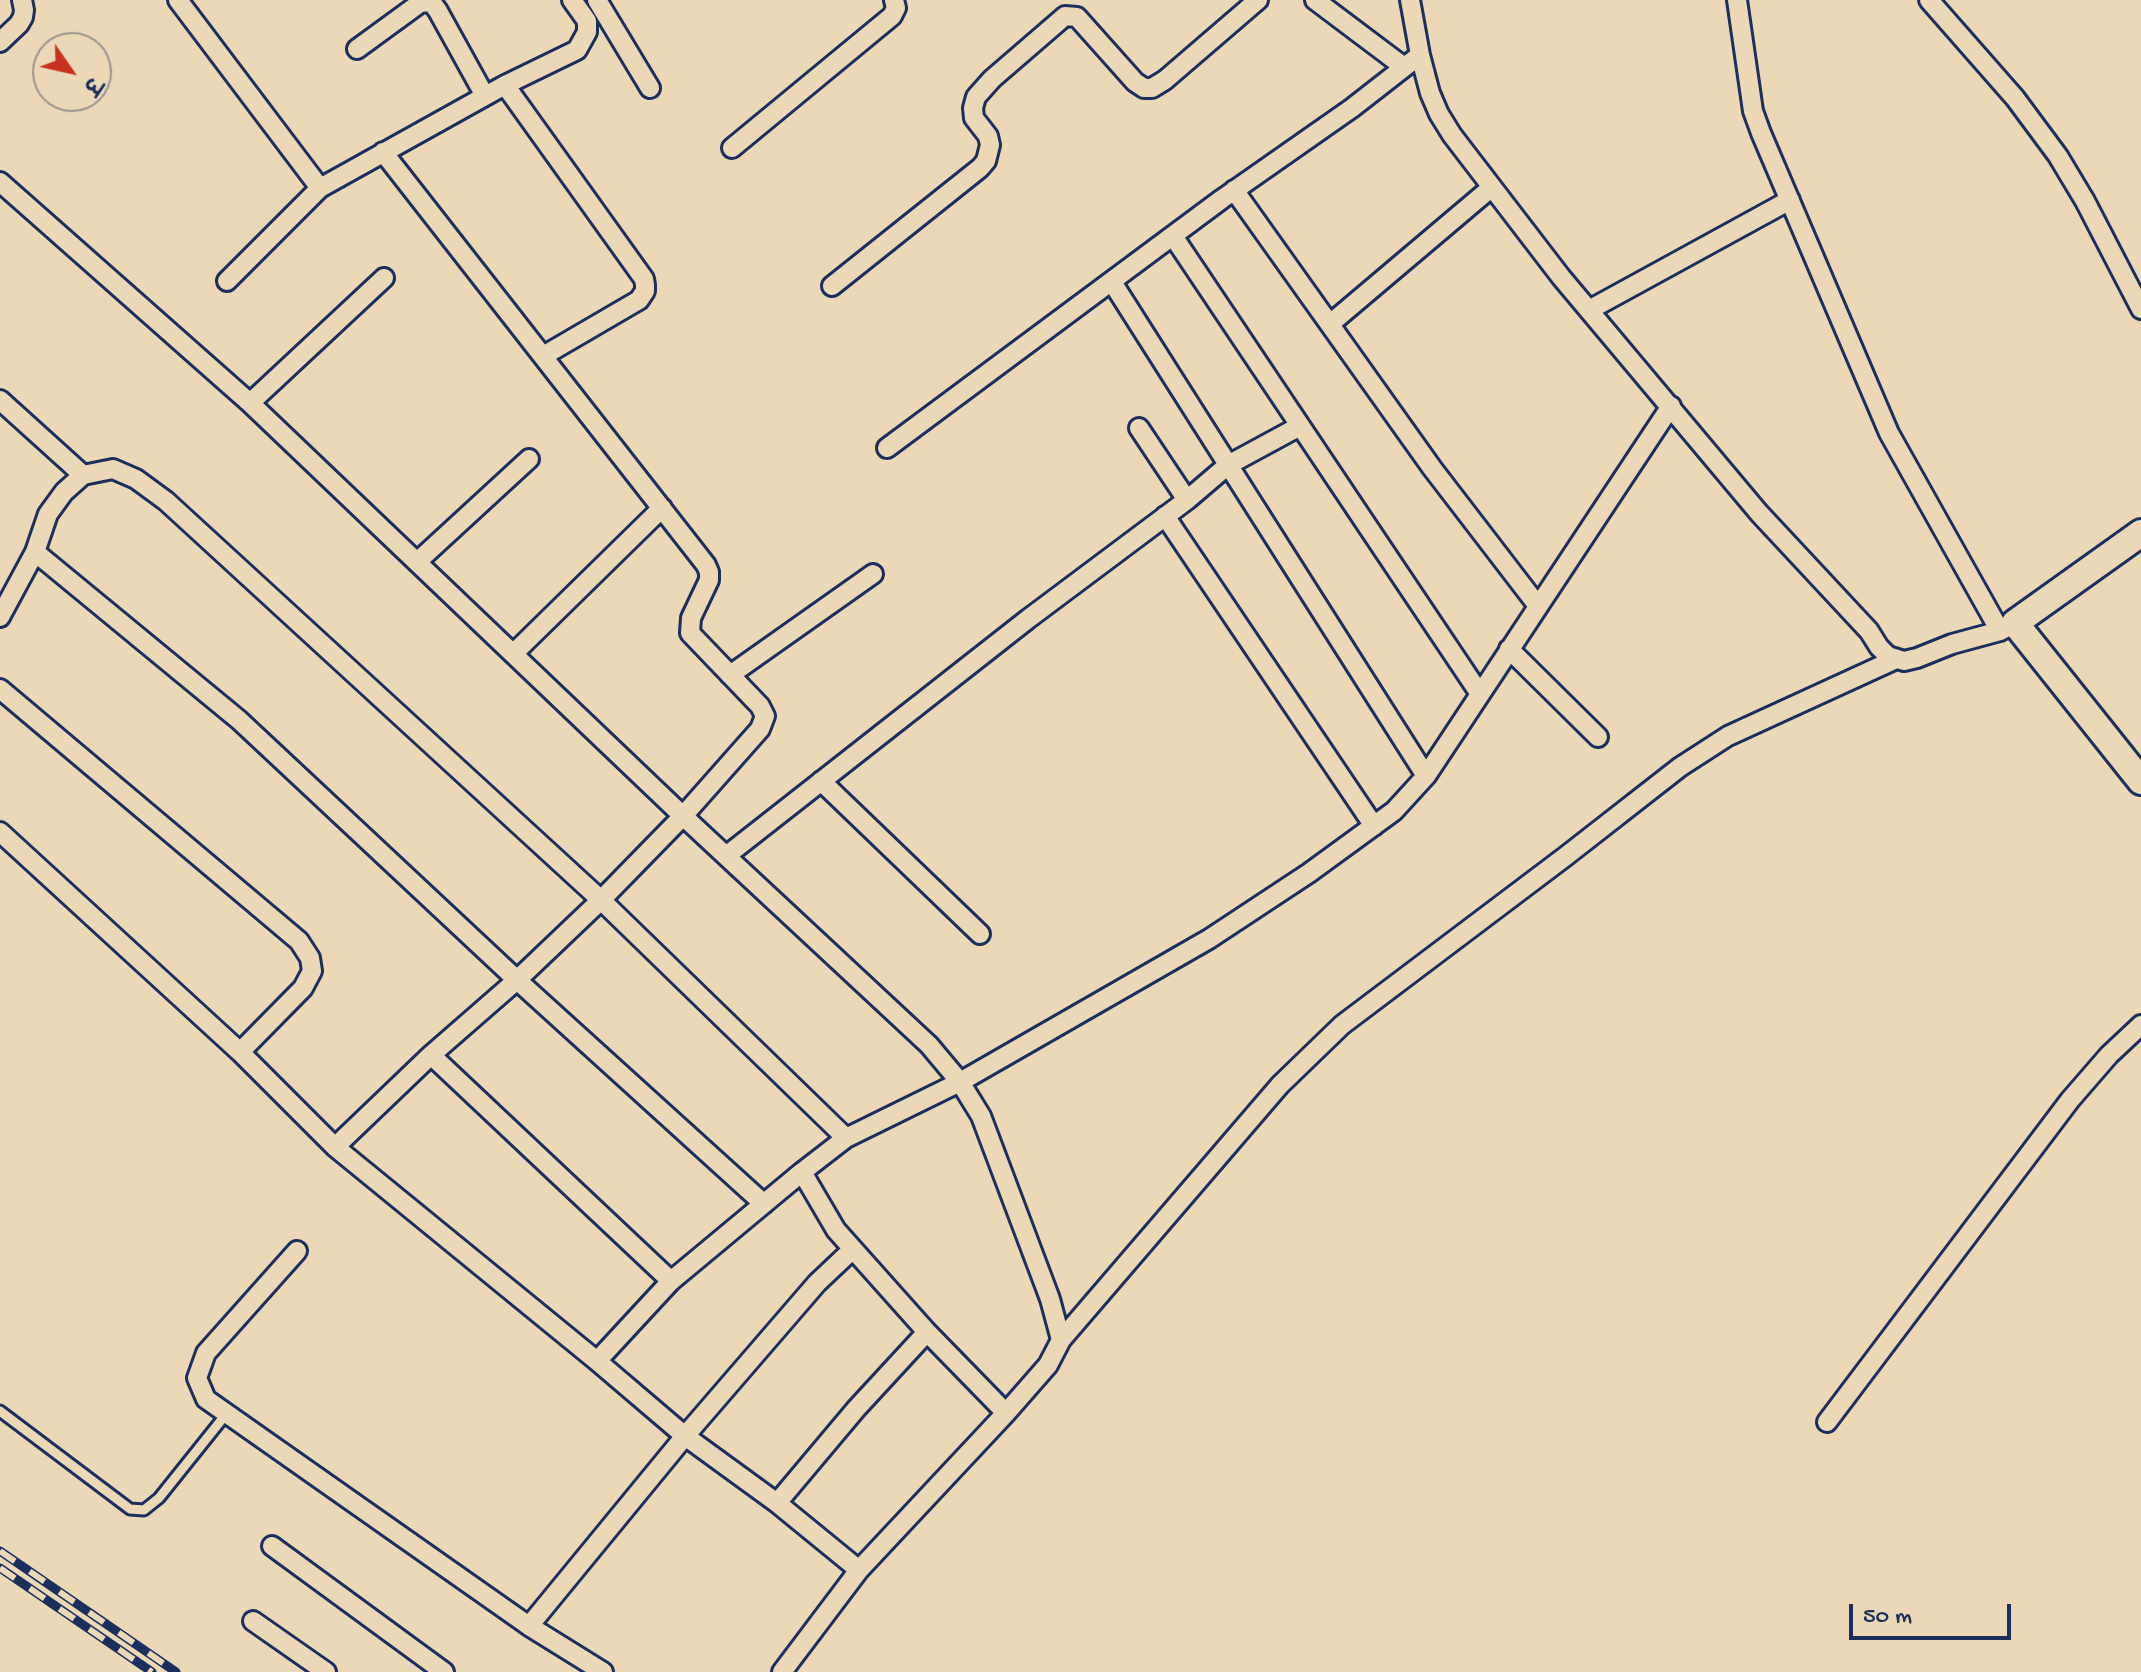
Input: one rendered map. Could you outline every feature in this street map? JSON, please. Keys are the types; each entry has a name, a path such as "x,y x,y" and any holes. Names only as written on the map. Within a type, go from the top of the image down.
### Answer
{"street":[{"path":"0,42 23,17 22,0"},
{"path":"178,0 320,188"},
{"path":"227,281 320,188 505,85 577,50 587,32 587,21 572,0"},
{"path":"597,0 650,88"},
{"path":"732,148 892,16 896,8 894,0"},
{"path":"832,286 980,168 986,161 990,145 988,136 974,118 976,97 992,79 1065,16 1077,17 1135,82 1144,88 1152,88 1258,0"},
{"path":"1315,0 1404,67"},
{"path":"1410,0 1430,93 1452,135 1589,310 1759,513 1869,631 1888,656 1904,661 1917,658 2008,627 2141,533"},
{"path":"1737,0 1753,111 1889,433 1910,474 2008,627 2141,781"},
{"path":"1929,0 2015,98 2058,156 2141,309"},
{"path":"357,49 420,3 433,4 485,96"},
{"path":"887,448 1420,55"},
{"path":"505,85 644,279 645,285 639,300 543,356"},
{"path":"335,1147 601,900 683,816 760,729 765,716 760,706 690,633 691,618 709,580 706,565 383,152"},
{"path":"0,182 250,403 683,816 929,1045 960,1082 981,1116 1050,1299 1061,1340"},
{"path":"1330,324 1492,187"},
{"path":"1234,190 1432,468 1538,606"},
{"path":"1589,310 1790,200"},
{"path":"1173,236 1480,694"},
{"path":"250,403 384,278"},
{"path":"1112,282 1426,776"},
{"path":"0,400 83,475"},
{"path":"597,1361 671,1281 846,1138 960,1082 1209,939 1309,873 1402,803 1426,776 1671,406"},
{"path":"726,856 1028,619 1187,500 1228,465 1300,426"},
{"path":"1139,428 1187,500"},
{"path":"417,562 529,459"},
{"path":"0,617 6,588 35,552 48,514 64,492 83,475 113,469 136,479 166,501 601,900 846,1138"},
{"path":"513,654 662,508"},
{"path":"1165,516 1374,826"},
{"path":"35,552 239,720 517,980 764,1204"},
{"path":"730,675 873,574"},
{"path":"1509,649 1598,737"},
{"path":"782,1672 859,1570 1048,1365 1061,1340 1270,1097 1342,1025 1680,767 1728,736 1896,659"},
{"path":"0,689 299,941 310,958 312,971 303,988 240,1052"},
{"path":"821,781 980,934"},
{"path":"0,832 240,1052 335,1147 685,1436 777,1503 859,1570"},
{"path":"1827,1422 2070,1100 2109,1055 2141,1025"},
{"path":"431,1055 671,1281"},
{"path":"802,1172 836,1230 927,1332 1006,1413"},
{"path":"529,1626 685,1436 817,1283 853,1249"},
{"path":"297,1251 206,1353 197,1378 206,1399 529,1626 603,1672"},
{"path":"777,1503 856,1409 927,1332"},
{"path":"272,1546 444,1672"},
{"path":"253,1621 326,1672"}],"lane":[{"path":"0,1411 130,1509 144,1510 159,1498 227,1413"}],"railway":[{"path":"0,1551 176,1672"},
{"path":"0,1568 152,1672"}]}
